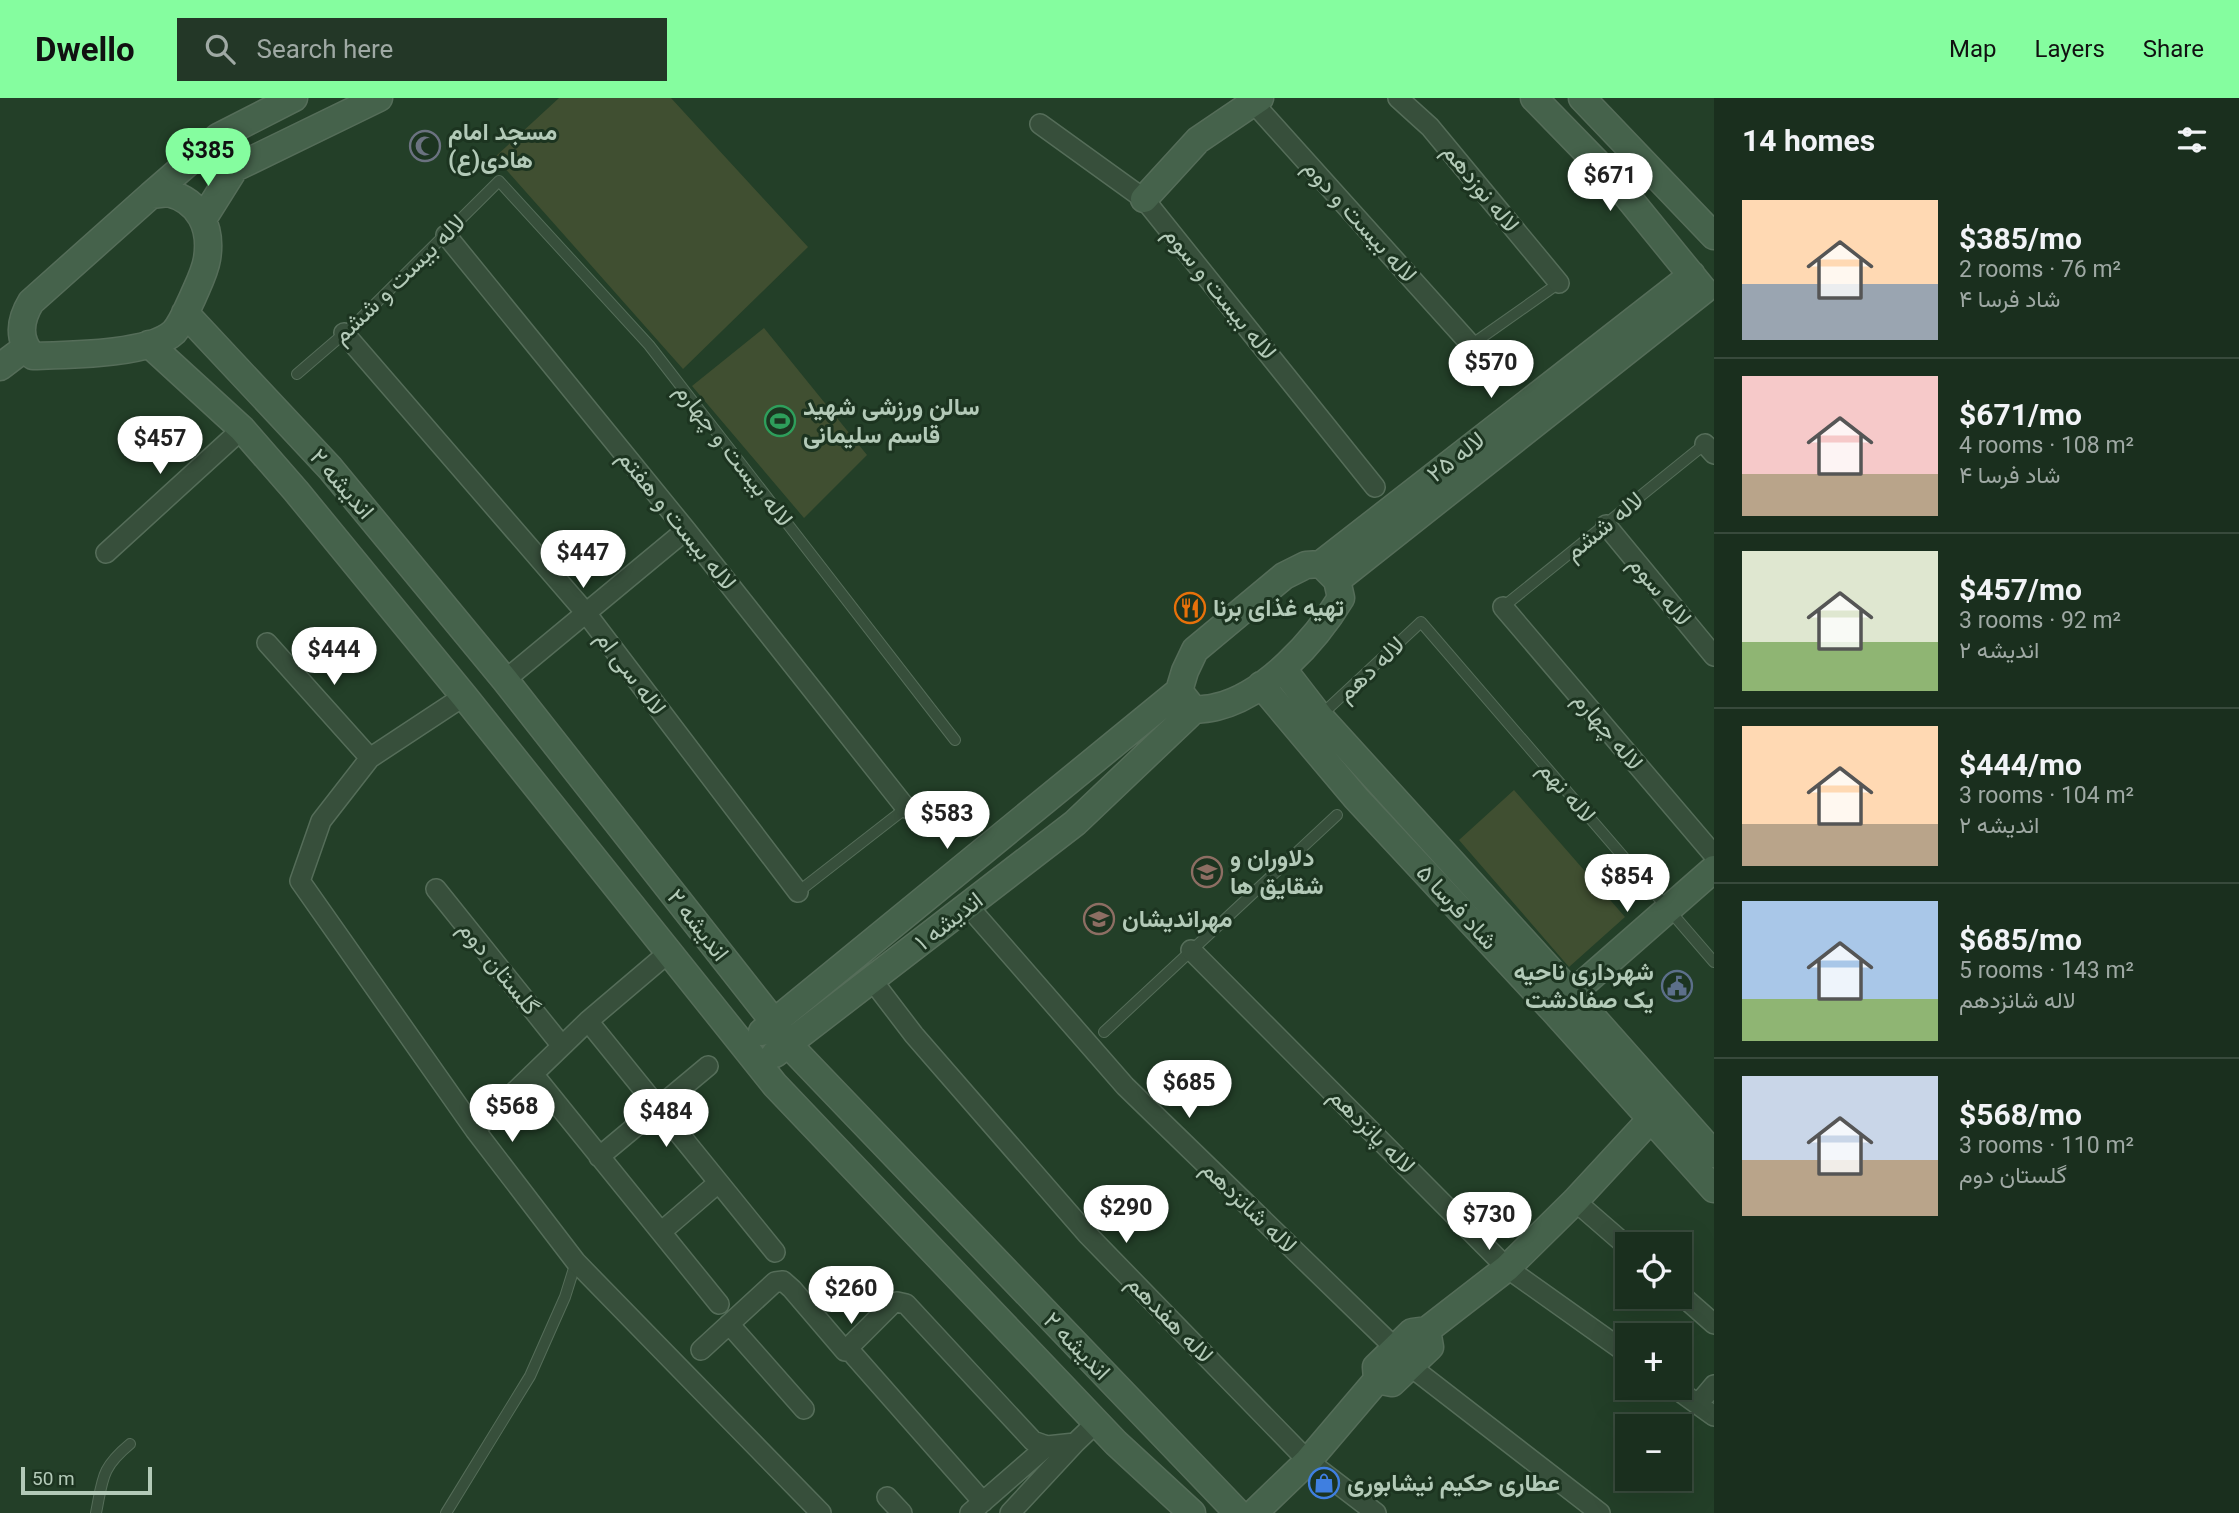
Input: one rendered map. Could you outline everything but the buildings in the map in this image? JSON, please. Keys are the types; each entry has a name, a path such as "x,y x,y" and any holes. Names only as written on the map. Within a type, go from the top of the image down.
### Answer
{"street":[{"path":"151,195 182,197 203,219 208,236 207,260 185,313 173,332 149,344 129,349 33,356 22,338 22,324 31,302 151,195 219,137 294,98"},
{"path":"203,219 235,168 379,98"},
{"name":"لاله نوزدهم","path":"1398,98 1430,127 1559,283"},
{"path":"1534,98 1614,180 1703,288"},
{"path":"1582,98 1714,236"},
{"path":"1144,199 1198,140 1254,100"},
{"name":"لاله بیست و دوم","path":"1254,100 1471,345"},
{"name":"لاله بیست و سوم","path":"1040,124 1144,199 1375,487"},
{"path":"1614,180 1639,158"},
{"name":"لاله بیست و هفتم","path":"446,235 686,530 906,808"},
{"name":"لاله ۲۵","path":"1329,572 1703,288"},
{"name":"اندیشه ۲","path":"185,313 330,468 505,680 781,1033 1238,1513"},
{"name":"لاله سی ام","path":"344,333 586,613 798,892"},
{"name":"اندیشه ۲","path":"149,344 242,429 464,696 775,1086 1097,1422 1192,1513"},
{"path":"0,367 26,348"},
{"path":"204,393 215,370 230,362"},
{"path":"106,553 242,429"},
{"name":"لاله سوم","path":"1606,525 1714,656"},
{"path":"505,680 686,530"},
{"name":"اندیشه ۱","path":"781,1033 873,980 1075,823 1186,701 1185,671 1195,650 1284,576 1306,565 1329,572 1341,598 1326,624 1283,669 1236,700 1215,708 1186,701"},
{"name":"لاله چهارم","path":"1503,607 1714,855"},
{"path":"267,643 370,758"},
{"name":"شاد فرسا ۵","path":"1283,669 1562,1001 1650,1120 1714,1189"},
{"name":"شاد فرسا ۵","path":"1261,685 1356,798 1714,1154"},
{"path":"464,696 370,758 321,821 300,881 475,1130 576,1262 821,1513"},
{"name":"اندیشه ۱","path":"752,1056 1186,701"},
{"path":"1562,1001 1714,869"},
{"name":"گلستان دوم","path":"436,889 562,1046"},
{"name":"لاله شانزدهم","path":"968,906 1125,1086 1403,1357 1600,1513"},
{"name":"لاله پانزدهم","path":"1191,950 1507,1268 1615,1345"},
{"path":"475,1130 588,1021 668,953"},
{"name":"لاله هفدهم","path":"873,980 914,1035 1087,1234 1308,1461 1377,1513"},
{"path":"588,1021 775,1252"},
{"path":"599,1157 708,1066"},
{"path":"533,1074 719,1304"},
{"path":"1254,1513 1308,1461 1377,1380 1376,1367 1403,1357 1412,1332 1427,1330 1507,1268 1650,1120"},
{"path":"661,1232 718,1182"},
{"path":"1575,1200 1615,1235"},
{"path":"701,1350 775,1282 783,1281 845,1351 851,1352 976,1507 1046,1446"},
{"path":"845,1351 892,1304 897,1301 906,1304 1033,1441 1046,1446 1075,1443"},
{"path":"1692,1305 1714,1324"},
{"path":"729,1324 804,1409"},
{"path":"1706,1410 1714,1385"},
{"path":"1021,1509 1075,1443 1097,1422"},
{"path":"887,1497 902,1513"}],"lane":[{"name":"لاله بیست و ششم","path":"298,374 344,333 499,181"},
{"name":"لاله بیست و چهارم","path":"499,181 649,345 955,740"},
{"path":"1471,345 1559,283"},
{"name":"لاله ششم","path":"1503,607 1606,525 1709,449"},
{"name":"لاله دهم","path":"1320,716 1421,622"},
{"name":"لاله نهم","path":"1421,622 1714,962"},
{"path":"798,892 906,808"},
{"path":"1104,1032 1336,815"},
{"path":"446,1513 530,1376 565,1297 576,1262"},
{"path":"96,1513 104,1472 113,1458 130,1444"}],"green space":[{"path":"559,98 671,98 808,247 683,369 495,157"},
{"name":"سالن ورزشی شهید قاسم سلیمانی","path":"764,328 867,455 804,518 692,386"},
{"path":"1514,790 1625,917 1569,967 1459,840"}],"place":[{"name":"مسجد امام هادی(ع)","path":"425,146"},
{"name":"سالن ورزشی شهید قاسم سلیمانی","path":"780,421"},
{"name":"تهیه غذای برنا","path":"1190,608"},
{"name":"دلاوران و شقایق ها","path":"1207,872"},
{"name":"مهراندیشان","path":"1099,919"},
{"name":"شهرداری ناحیه یک صفادشت","path":"1677,986"},
{"name":"عطاری حکیم نیشابوری","path":"1324,1483"}]}
